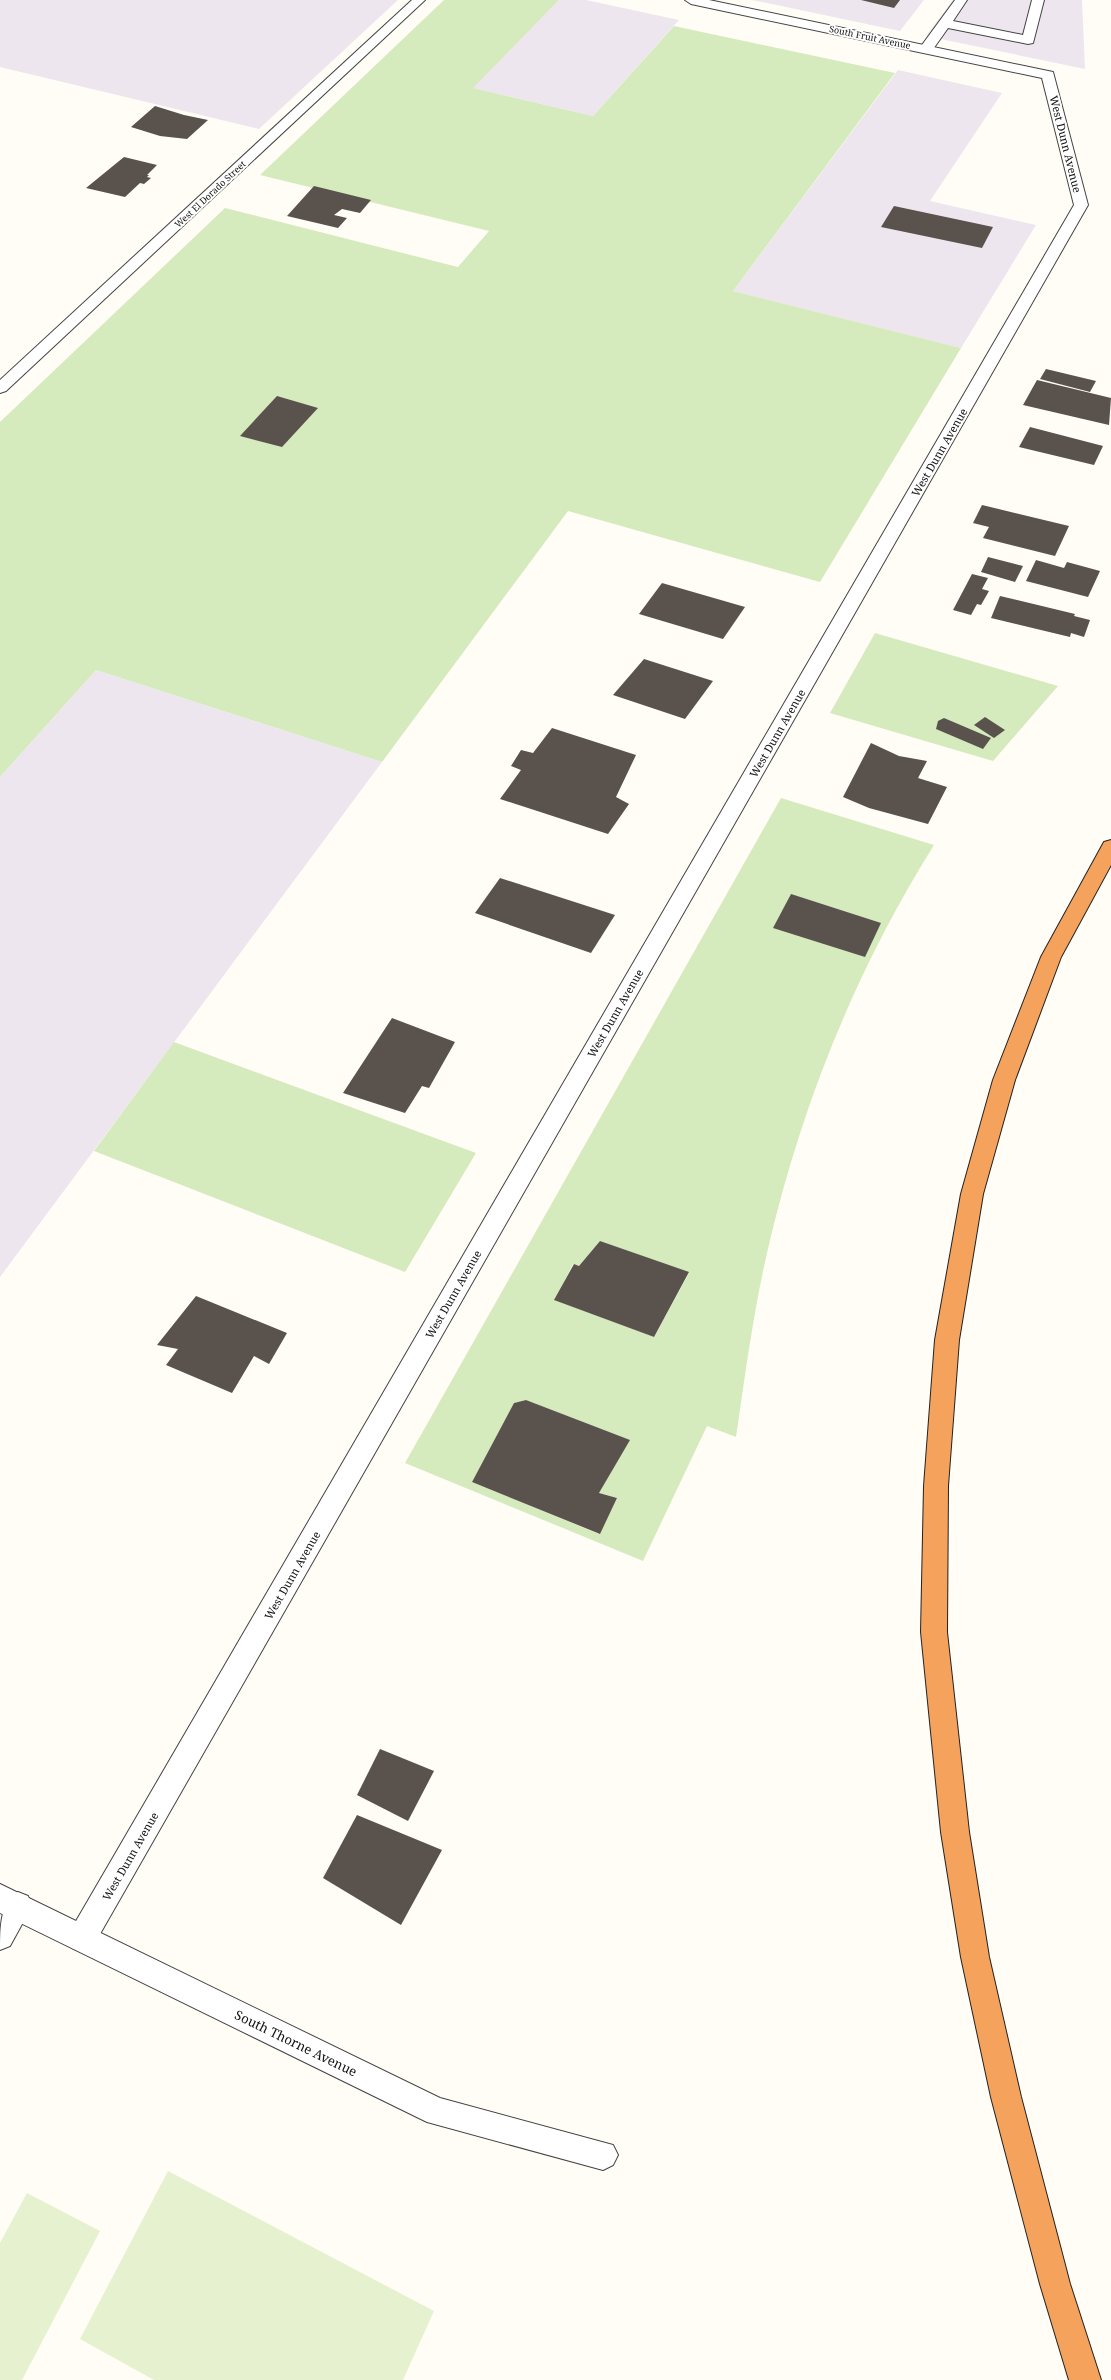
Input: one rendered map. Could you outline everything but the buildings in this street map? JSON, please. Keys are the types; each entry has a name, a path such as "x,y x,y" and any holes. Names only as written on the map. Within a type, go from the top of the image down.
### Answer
{"highway":[{"path":"1085,2380 1055,2284 1006,2097 975,1956 955,1832 934,1632 936,1486 947,1340 972,1194 1004,1080 1051,957 1111,847"}],"street":[{"name":"West El Dorado Street","path":"0,388 420,0"},
{"name":"South Fruit Avenue","path":"691,0 1048,75"},
{"path":"926,49 961,0"},
{"path":"944,23 1028,40 1038,0"},
{"name":"West Dunn Avenue","path":"82,1938 1081,205 1048,75"},
{"path":"0,1936 9,1902"},
{"name":"South Thorne Avenue","path":"9,1902 437,2112 604,2155"}],"shaded area":[{"path":"0,0 398,0 259,129 0,67"},
{"path":"559,0 586,0 679,20 593,116 472,88"},
{"path":"752,0 924,0 900,31"},
{"path":"953,0 1082,0 1085,69 926,36"},
{"path":"898,70 1002,93 930,201 1036,225 961,348 733,291"},
{"path":"96,670 382,762 0,1277 0,777"}],"green space":[{"path":"444,0 559,0 473,88 593,116 674,26 895,73 733,291 961,348 820,582 568,511 382,762 96,670 0,777 0,422 225,208 458,267 489,231 260,175"},
{"path":"875,633 1058,686 993,761 830,713"},
{"path":"781,798 934,845 905,893 855,991 833,1042 796,1146 780,1199 762,1276 736,1437 707,1426 643,1561 405,1463","holes":["600,1241 689,1273 654,1337 555,1300 573,1264 579,1266","526,1400 629,1440 599,1493 617,1498 599,1534 472,1482 514,1403"]},
{"path":"174,1042 476,1153 405,1272 94,1151"},
{"path":"168,2171 434,2311 403,2380 154,2380 80,2339"},
{"path":"27,2193 100,2231 22,2380 0,2380 0,2243"}]}
